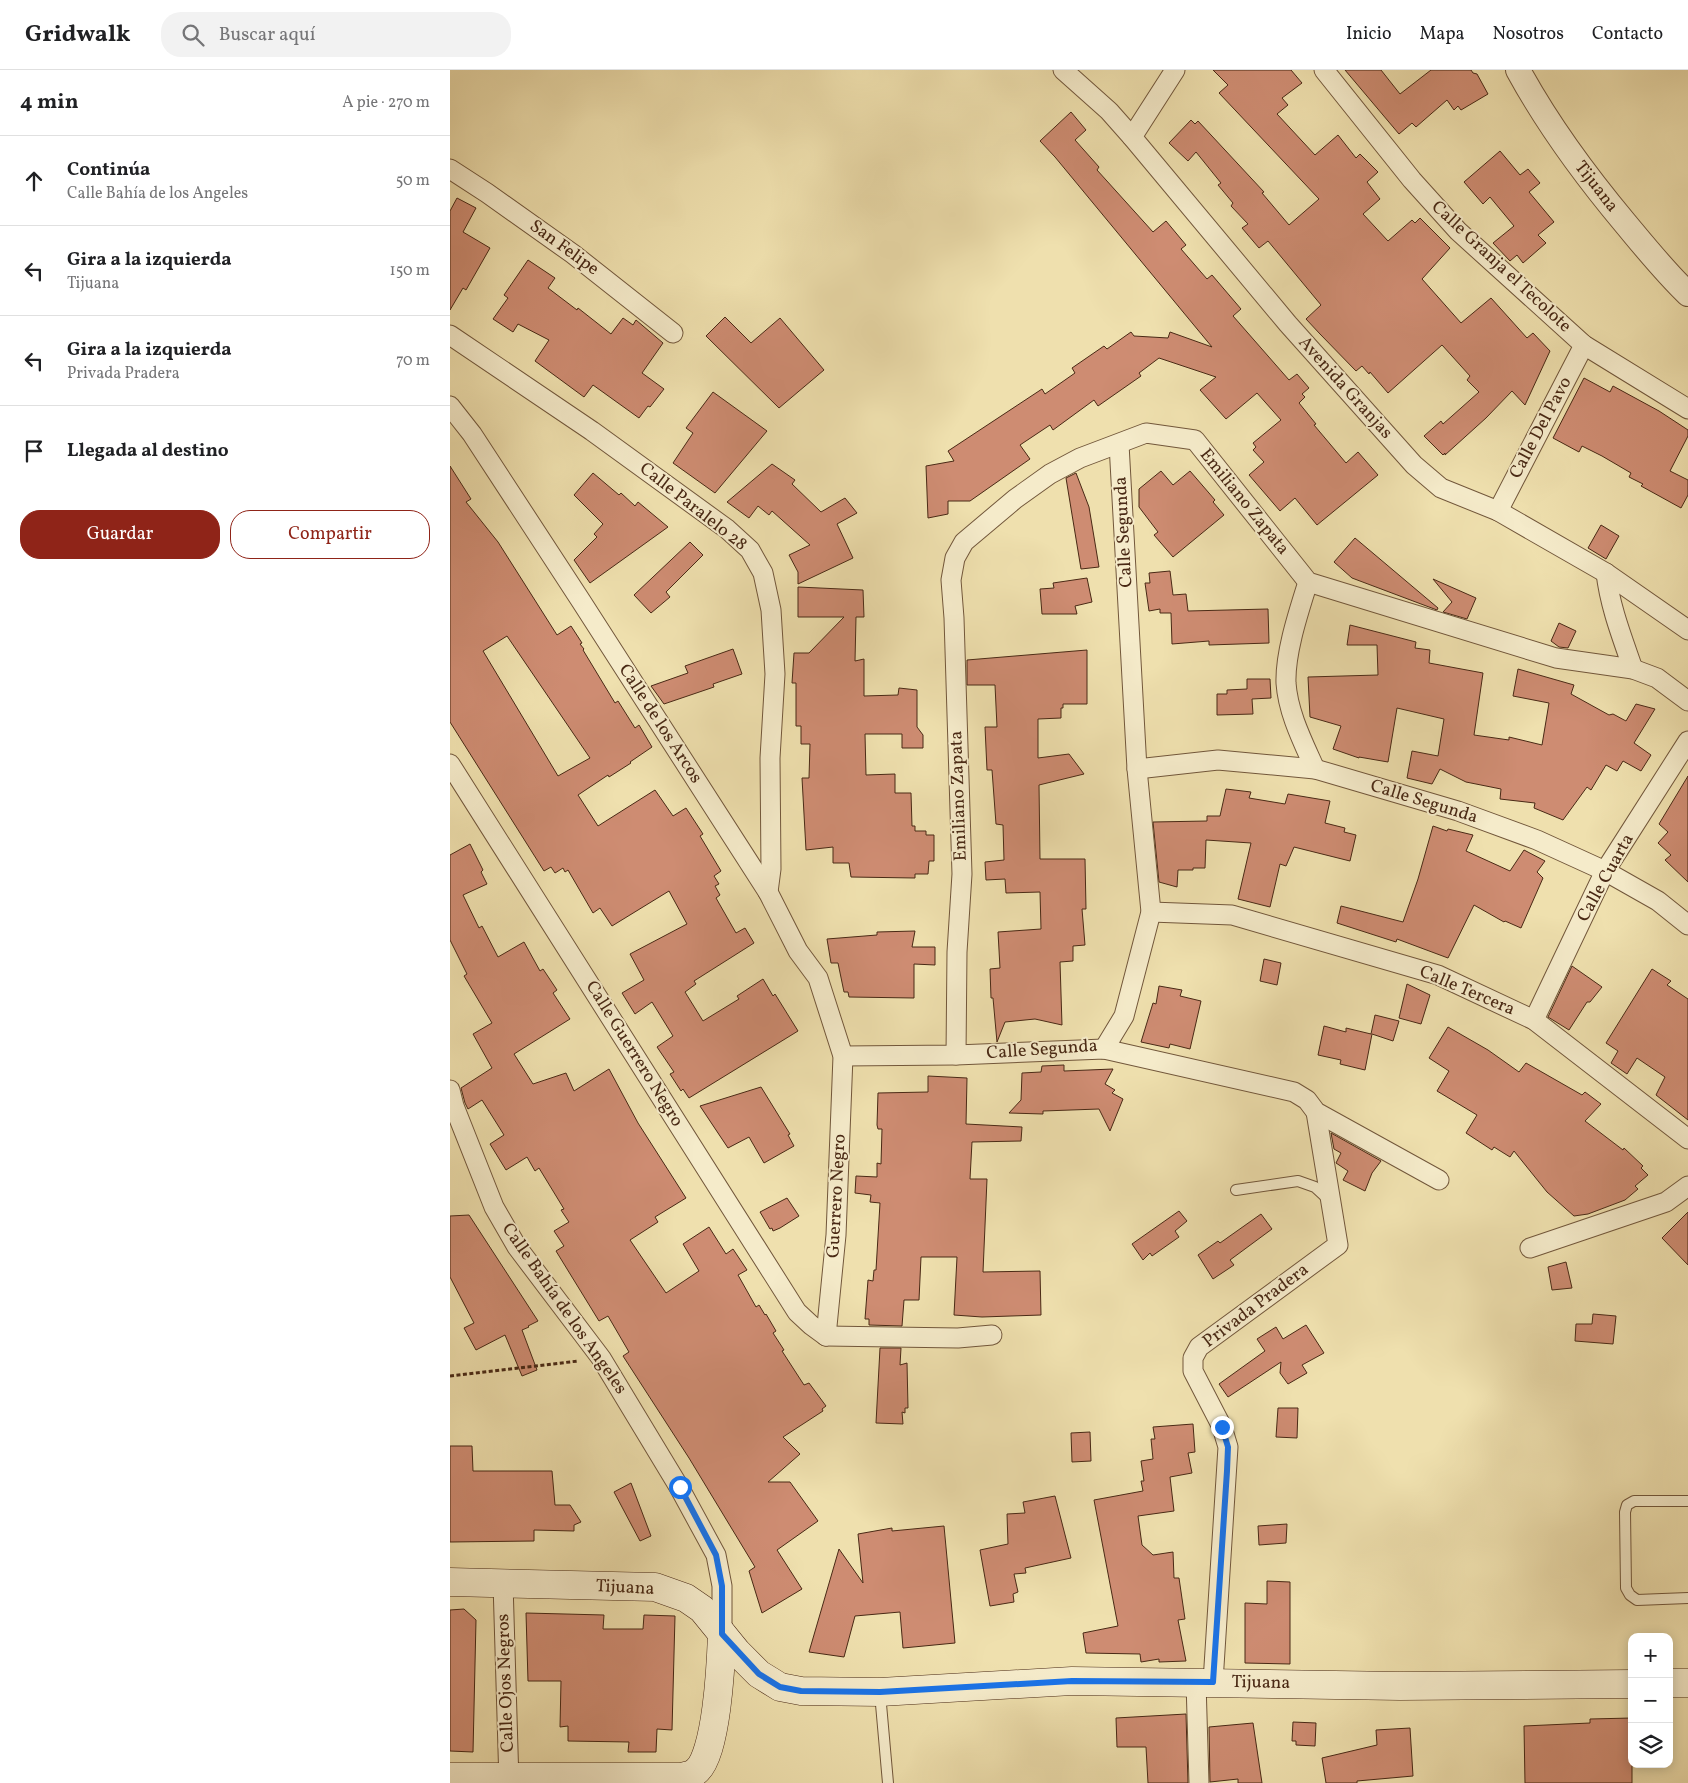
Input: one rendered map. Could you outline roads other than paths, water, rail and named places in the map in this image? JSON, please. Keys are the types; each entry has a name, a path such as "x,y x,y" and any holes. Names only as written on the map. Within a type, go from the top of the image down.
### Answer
{"main road":[{"name":"Tijuana","path":"450,1582 655,1587 686,1598 702,1609 759,1674 780,1687 801,1691 880,1692 1072,1681 1400,1686 1628,1684"},
{"path":"450,1777 509,1780 681,1777 696,1772 707,1756 720,1686 722,1634"},
{"path":"1673,1684 1688,1683"}],"street":[{"name":"Avenida Granjas","path":"1063,70 1109,111 1288,324 1414,465 1440,488 1498,511 1606,573 1688,630"},
{"path":"1132,137 1175,70"},
{"name":"Calle Granja el Tecolote","path":"1324,70 1412,180 1458,231 1584,345 1688,409"},
{"name":"Tijuana","path":"1518,70 1561,142 1594,186 1667,273 1688,294"},
{"name":"San Felipe","path":"450,169 574,254 673,333"},
{"name":"Calle Paralelo 28","path":"450,335 592,431 726,529 750,550 764,573 771,610 774,674 770,758 771,869 768,892"},
{"name":"Calle Del Pavo","path":"1498,511 1584,345"},
{"name":"Calle de los Arcos","path":"450,406 472,434 581,600 768,892 798,950 818,978 843,1056"},
{"name":"Emiliano Zapata","path":"956,1056 962,874 954,618 951,580 955,558 964,542 986,522 1050,474 1080,458 1146,433 1195,440 1308,582"},
{"name":"Calle Segunda","path":"843,1056 956,1056 1104,1049 1124,1016 1151,912 1137,769 1119,444"},
{"path":"1606,573 1616,623 1634,669"},
{"path":"1315,770 1293,718 1286,682 1289,651 1308,582 1556,658 1634,669 1657,678 1688,701"},
{"name":"Calle Cuarta","path":"1534,1020 1605,871 1688,741"},
{"name":"Calle Segunda","path":"1137,769 1218,760 1315,770 1458,811 1538,840 1605,871 1658,902 1688,925"},
{"name":"Calle Guerrero Negro","path":"450,764 797,1312 826,1336"},
{"name":"Calle Tercera","path":"1151,912 1232,916 1438,976 1534,1020 1688,1139"},
{"path":"1104,1049 1294,1092 1307,1100 1316,1112 1439,1180"},
{"name":"Guerrero Negro","path":"826,1336 836,1235 843,1056"},
{"name":"Calle Bahía de los Angeles","path":"450,1090 454,1106 494,1207 517,1247 601,1358 680,1487 716,1555 722,1586 722,1634"},
{"name":"Privada Pradera","path":"1205,1682 1228,1447 1222,1427 1193,1371 1192,1358 1199,1347 1338,1245 1316,1112"},
{"path":"1530,1248 1666,1202 1688,1186"},
{"path":"826,1336 948,1338 992,1335"},
{"name":"Calle Ojos Negros","path":"503,1583 509,1780"},
{"path":"1199,1783 1205,1682"}],"lane":[{"path":"1236,1190 1298,1181 1315,1187 1331,1202"},
{"path":"1688,1501 1634,1502 1627,1505 1625,1512 1626,1588 1630,1596 1637,1600 1688,1598"},
{"path":"880,1692 888,1783"}]}
